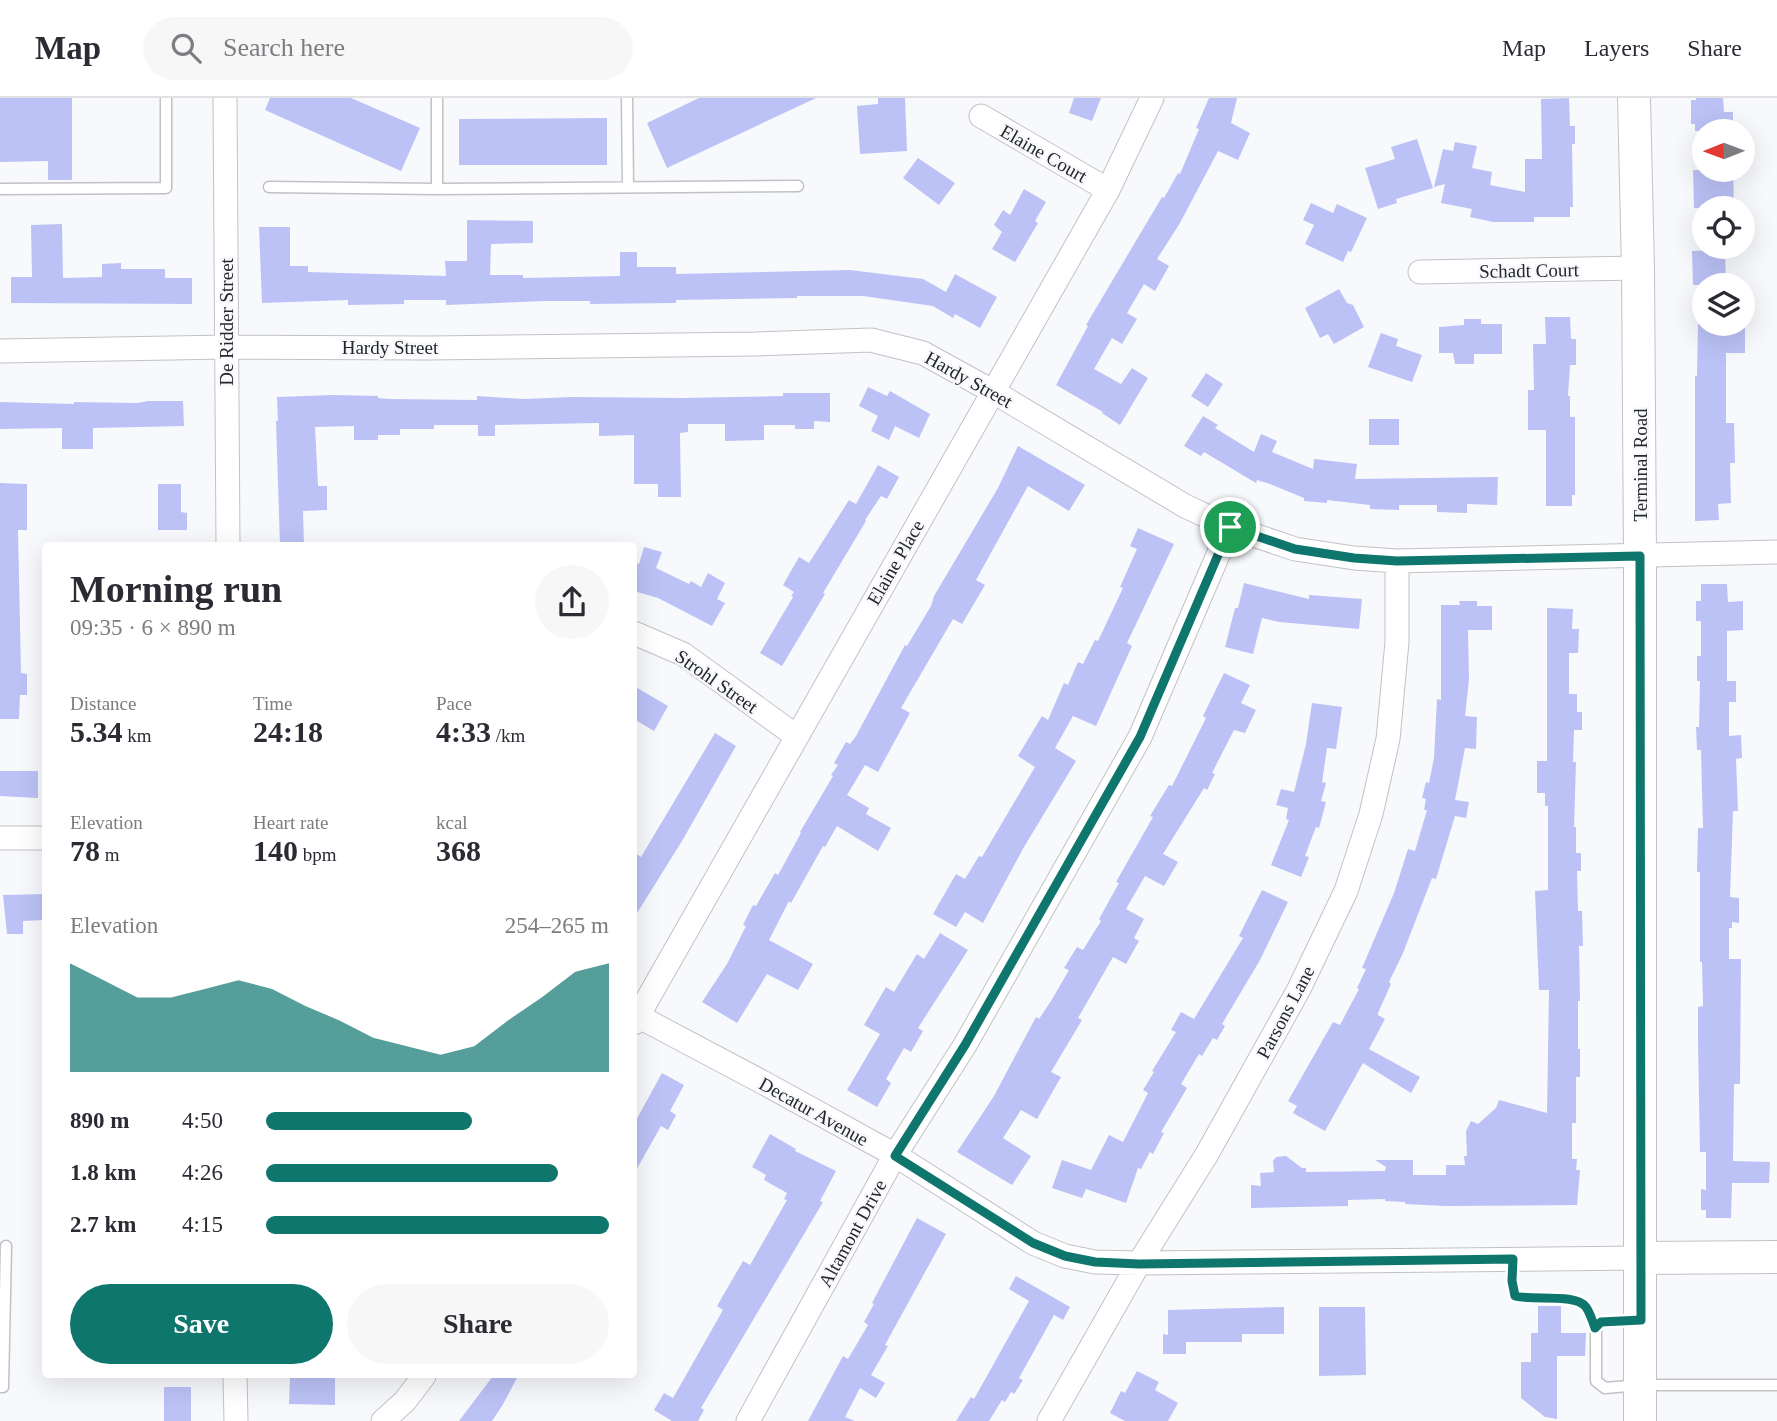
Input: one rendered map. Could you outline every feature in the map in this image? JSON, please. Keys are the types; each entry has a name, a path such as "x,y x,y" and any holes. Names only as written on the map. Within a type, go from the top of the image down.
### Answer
{"main road":[{"name":"Terminal Road","path":"1634,98 1640,556 1640,1421"},
{"name":"Decatur Avenue","path":"1641,1258 1777,1257"}],"street":[{"name":"De Ridder Street","path":"225,98 228,542"},
{"name":"Elaine Place","path":"637,1014 1108,190 1152,98"},
{"name":"Elaine Court","path":"981,116 1108,190"},
{"name":"Schadt Court","path":"1420,272 1638,268"},
{"name":"Hardy Street","path":"0,351 715,345 871,340 923,353 1185,506 1230,527 1295,549 1397,561 1777,552"},
{"name":"Altamont Drive","path":"748,1421 895,1156 965,1045 1140,737 1230,527"},
{"name":"Parsons Lane","path":"1049,1421 1139,1264 1207,1154 1299,989 1346,891 1371,814 1388,739 1397,642 1397,561"},
{"name":"Strohl Street","path":"637,634 683,654 796,736"},
{"path":"0,838 42,838"},
{"name":"Decatur Avenue","path":"637,1019 764,1083 895,1156 1033,1243 1065,1256 1139,1264 1641,1258"},
{"path":"235,1378 236,1421"},
{"path":"383,1421 405,1401 422,1378"}],"lane":[{"path":"0,189 166,187 166,98"},
{"path":"437,98 437,188"},
{"path":"627,98 628,187"},
{"path":"270,187 798,186"},
{"path":"0,1387 3,1387 6,1246"},
{"path":"1513,1259 1512,1281 1515,1296 1528,1299 1574,1299 1585,1306 1595,1328 1597,1381 1605,1388 1640,1385 1777,1385"},
{"path":"1595,1328 1601,1322 1641,1320"}],"building":[{"path":"0,98 72,98 72,180 48,180 48,161 0,162"},
{"path":"270,98 351,98 420,128 401,171 265,110"},
{"path":"699,98 816,98 667,168 647,123"},
{"path":"878,98 905,98 907,151 860,154 857,106 878,104"},
{"path":"1074,98 1101,98 1092,121 1069,113"},
{"path":"1209,98 1237,98 1231,123 1250,133 1238,160 1218,151 1180,223 1157,259 1169,266 1155,291 1144,284 1127,313 1137,319 1122,344 1112,338 1094,369 1121,384 1132,368 1148,378 1120,425 1056,385 1088,326 1086,325 1162,197 1164,198 1178,173 1180,174"},
{"path":"1569,98 1570,126 1575,126 1575,144 1572,144 1573,207 1570,207 1570,217 1534,217 1534,222 1493,222 1470,217 1472,209 1441,203 1445,184 1434,187 1443,149 1453,151 1455,142 1477,146 1472,168 1492,172 1490,185 1525,192 1525,159 1542,159 1541,99"},
{"path":"1723,98 1724,112 1733,112 1733,119 1692,119 1691,124 1691,100"},
{"path":"607,118 607,165 459,165 459,119"},
{"path":"1417,139 1433,188 1396,199 1397,203 1378,209 1365,168 1395,159 1391,147"},
{"path":"918,158 955,183 939,205 903,178"},
{"path":"1693,182 1733,182 1734,196 1694,196"},
{"path":"1024,189 1046,202 1035,221 1038,223 1015,262 992,249 1002,232 994,225 1003,210 1010,215"},
{"path":"1311,203 1333,213 1337,204 1367,218 1351,252 1348,251 1343,262 1305,244 1314,225 1303,220"},
{"path":"467,220 533,221 533,243 491,244 490,275 523,275 523,278 620,276 620,252 637,252 637,267 676,267 676,274 850,270 923,279 946,292 955,274 997,297 980,328 955,314 953,318 933,306 863,296 676,300 676,303 590,304 590,301 545,301 446,305 446,300 404,300 404,304 348,305 348,300 262,303 259,227 290,227 290,266 308,266 308,272 446,276 445,261 467,261"},
{"path":"62,224 63,278 102,277 102,264 121,263 121,269 165,269 165,278 192,278 192,304 11,303 11,277 32,277 31,225"},
{"path":"1692,259 1725,259 1726,273 1693,273"},
{"path":"1339,289 1347,303 1353,305 1364,327 1334,344 1328,334 1320,338 1305,308"},
{"path":"1545,317 1570,317 1571,339 1576,339 1576,365 1570,365 1568,396 1570,417 1575,417 1575,495 1572,495 1572,506 1546,506 1546,430 1528,430 1528,390 1534,390 1533,344 1546,344"},
{"path":"1464,319 1481,319 1481,324 1502,324 1502,354 1474,354 1474,364 1455,364 1453,353 1439,353 1439,327 1464,325"},
{"path":"1381,333 1398,339 1396,346 1422,355 1412,382 1368,367"},
{"path":"1698,336 1745,336 1745,353 1726,353 1726,423 1734,423 1735,463 1730,463 1731,503 1718,504 1719,520 1695,521"},
{"path":"1206,373 1223,384 1208,407 1191,396"},
{"path":"868,387 887,396 890,391 930,414 919,438 895,426 889,440 871,431 878,416 859,406"},
{"path":"783,393 830,393 830,422 814,421 814,429 795,429 795,425 764,425 764,440 725,441 725,424 688,424 688,432 680,433 681,497 658,497 658,484 634,484 634,435 599,436 599,423 495,425 495,436 478,436 478,425 434,425 434,429 400,429 400,435 378,435 378,440 354,440 354,426 315,427 318,486 327,486 327,510 303,511 304,542 280,542 277,397 332,395 477,400 477,396 523,399 783,396"},
{"path":"183,401 184,426 93,428 93,449 62,449 62,428 0,429 0,402 74,404"},
{"path":"1203,416 1218,425 1215,428 1254,452 1261,434 1277,441 1272,452 1313,469 1314,459 1357,464 1355,479 1498,477 1497,505 1467,504 1467,513 1437,512 1437,505 1399,505 1399,510 1370,509 1370,505 1327,500 1327,503 1304,501 1304,498 1270,484 1257,480 1256,483 1204,452 1201,456 1184,446"},
{"path":"1369,419 1399,419 1399,445 1369,445"},
{"path":"1018,446 1085,485 1069,511 1028,486 976,580 985,585 962,624 953,619 901,708 910,713 878,772 865,765 847,795 869,808 866,814 891,828 878,851 837,826 791,903 789,901 769,940 813,964 798,990 767,974 737,1023 702,1002 727,964 753,905 756,906 775,873 778,875 833,776 831,775 838,765 834,763 846,742 850,744 856,736 905,645 907,646 931,606 934,596 998,488"},
{"path":"878,465 899,477 887,499 881,496 865,520 782,666 760,653 793,597 791,596 794,592 783,585 799,557 809,563 849,500 856,504"},
{"path":"0,483 27,484 27,530 18,530 21,673 27,674 27,695 20,695 19,719 0,719"},
{"path":"158,484 181,484 181,512 187,513 187,530 158,530"},
{"path":"1138,528 1174,544 1127,643 1132,646 1096,726 1073,716 1055,748 1076,761 1024,847 983,923 965,912 956,927 933,914 956,874 965,879 979,856 982,857 1035,767 1018,756 1042,716 1048,720 1064,683 1068,685 1078,662 1083,664 1095,640 1098,641 1123,588 1120,587 1137,549 1130,546"},
{"path":"644,547 662,552 656,568 689,584 691,581 701,587 708,573 725,583 717,599 725,603 712,626 658,598 637,592 637,563 639,564"},
{"path":"1244,583 1309,599 1309,595 1362,599 1359,629 1262,618 1253,654 1225,647"},
{"path":"1701,584 1727,584 1728,602 1743,601 1743,630 1727,631 1727,681 1736,681 1736,702 1729,702 1729,736 1741,735 1742,758 1736,759 1738,811 1733,811 1730,897 1739,898 1739,923 1732,922 1732,928 1729,928 1729,959 1741,959 1740,1084 1734,1084 1733,1161 1770,1162 1769,1183 1732,1183 1731,1218 1706,1218 1706,1210 1701,1210 1701,1189 1706,1190 1706,1152 1700,1152 1698,1044 1698,1007 1703,1006 1700,872 1697,872 1698,828 1703,828 1701,750 1697,750 1696,727 1699,727 1700,681 1697,681 1697,656 1701,656 1701,621 1696,621 1696,601 1701,601"},
{"path":"1459,601 1477,601 1477,606 1492,606 1492,630 1468,630 1469,679 1465,716 1477,717 1476,749 1465,748 1455,800 1469,802 1466,818 1455,816 1436,879 1432,878 1378,1013 1385,1019 1369,1049 1420,1077 1411,1093 1363,1063 1325,1131 1293,1113 1297,1106 1288,1101 1333,1022 1340,1025 1359,989 1357,988 1366,969 1362,968 1394,893 1408,849 1415,851 1427,810 1424,810 1426,799 1422,798 1426,782 1429,783 1434,758 1437,699 1441,700 1441,605 1460,605"},
{"path":"1547,608 1573,609 1572,629 1579,629 1578,653 1569,653 1569,694 1577,694 1577,712 1582,712 1582,730 1574,730 1573,762 1576,762 1576,853 1581,853 1581,871 1577,871 1578,911 1582,911 1583,946 1579,946 1580,1077 1576,1077 1576,1123 1572,1123 1572,1159 1577,1159 1576,1170 1580,1170 1577,1205 1445,1206 1405,1204 1385,1199 1348,1200 1348,1206 1251,1208 1251,1185 1261,1186 1260,1173 1274,1172 1273,1161 1276,1157 1286,1156 1306,1168 1306,1172 1385,1171 1386,1167 1375,1160 1413,1160 1413,1175 1446,1175 1446,1165 1465,1165 1466,1131 1471,1121 1478,1124 1496,1108 1499,1100 1547,1113 1549,990 1539,990 1535,891 1548,890 1548,806 1545,806 1545,793 1537,793 1537,761 1547,761"},
{"path":"1224,673 1250,685 1241,703 1256,710 1245,733 1234,730 1212,773 1215,774 1207,790 1204,788 1163,854 1178,862 1164,886 1145,876 1126,909 1144,919 1134,938 1139,941 1126,964 1113,957 1078,1018 1082,1020 1051,1072 1061,1077 1037,1119 1021,1110 1003,1138 1031,1156 1012,1185 957,1152 994,1096 1036,1017 1039,1019 1051,1001 1069,970 1064,968 1077,947 1083,950 1101,921 1099,919 1119,883 1116,882 1153,817 1150,816 1169,785 1172,786 1206,718 1203,716"},
{"path":"637,688 668,706 654,731 637,721"},
{"path":"1312,703 1342,707 1336,749 1327,748 1322,782 1326,783 1321,801 1326,802 1319,828 1316,827 1305,856 1309,857 1301,877 1271,865 1289,820 1286,819 1288,808 1276,805 1281,789 1294,792 1306,744"},
{"path":"715,733 736,746 637,913 637,854 641,857"},
{"path":"0,771 38,771 38,798 0,796"},
{"path":"1262,890 1288,902 1260,960 1222,1024 1225,1026 1217,1040 1213,1038 1202,1056 1199,1054 1181,1084 1187,1088 1161,1132 1164,1133 1153,1154 1150,1152 1141,1169 1138,1168 1126,1203 1086,1189 1082,1198 1052,1188 1062,1160 1091,1170 1109,1135 1123,1142 1148,1093 1143,1090 1154,1072 1152,1071 1176,1032 1171,1030 1181,1012 1194,1019 1243,938 1239,936"},
{"path":"42,894 42,920 23,921 23,934 7,934 3,895"},
{"path":"940,933 968,950 918,1028 923,1031 911,1052 904,1048 886,1079 891,1083 877,1107 847,1090 880,1034 864,1025 886,987 894,992 917,954 924,959"},
{"path":"662,1073 684,1085 670,1111 676,1115 668,1130 661,1126 637,1169 637,1119"},
{"path":"770,1134 796,1149 795,1151 836,1171 820,1201 823,1202 701,1408 704,1410 698,1421 672,1421 654,1410 664,1393 673,1398 723,1310 717,1306 743,1261 750,1265 787,1200 784,1199 787,1193 764,1180 766,1175 752,1167"},
{"path":"917,1218 946,1234 871,1375 885,1383 876,1398 860,1388 845,1417 855,1421 808,1421 843,1356 848,1359 868,1325 864,1322 874,1304 872,1303"},
{"path":"1016,1276 1070,1307 1063,1320 1054,1315 1019,1378 1023,1380 1014,1394 1011,1392 1005,1402 1002,1400 989,1421 956,1421 971,1397 974,1399 1029,1301 1009,1289"},
{"path":"1538,1306 1561,1306 1561,1333 1586,1333 1585,1356 1557,1356 1557,1419 1545,1417 1521,1398 1521,1362 1531,1362 1531,1333 1538,1333"},
{"path":"1284,1307 1284,1334 1242,1334 1242,1342 1186,1342 1186,1354 1163,1354 1163,1334 1168,1335 1168,1310"},
{"path":"1319,1307 1365,1307 1366,1375 1319,1376"},
{"path":"1137,1371 1159,1382 1155,1390 1178,1403 1168,1421 1125,1421 1110,1413 1121,1391 1125,1393"},
{"path":"290,1378 335,1378 335,1405 289,1404"},
{"path":"491,1378 517,1378 492,1421 459,1421"},
{"path":"164,1387 191,1387 191,1421 164,1421"}],"route":[{"path":"1230,527 1295,549 1354,558 1397,561 1640,556 1641,1320 1601,1322 1595,1328 1585,1306 1574,1299 1528,1299 1515,1296 1512,1281 1513,1259 1139,1264 1095,1262 1065,1256 1033,1243 895,1156 965,1045 1140,737 1230,527"}]}
